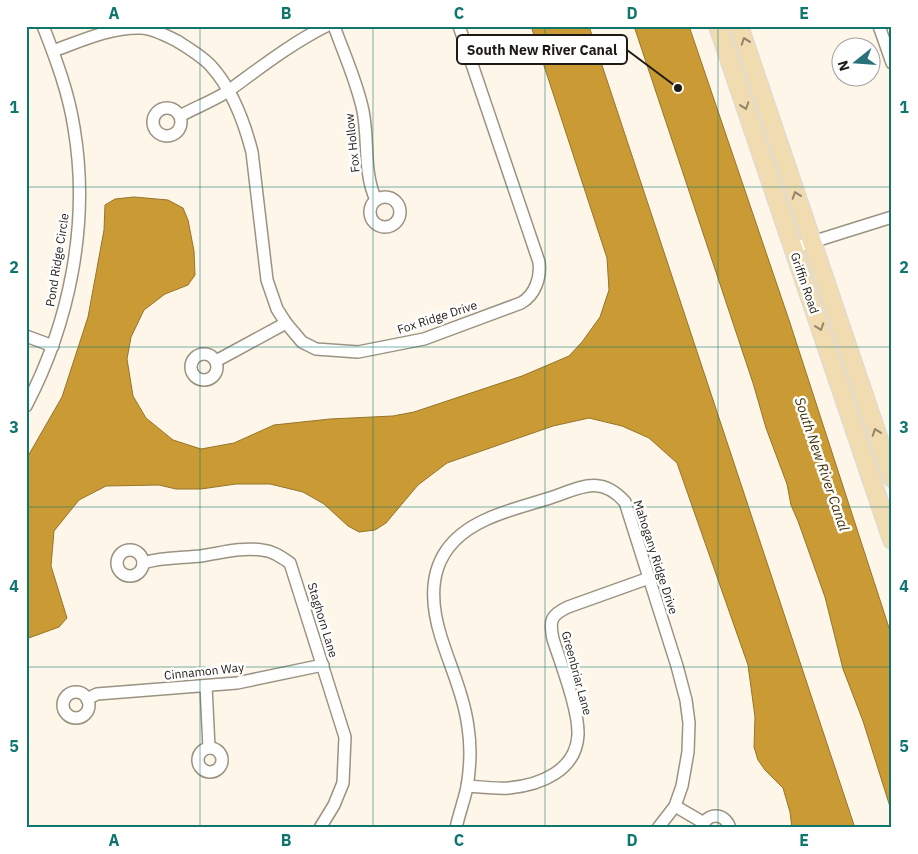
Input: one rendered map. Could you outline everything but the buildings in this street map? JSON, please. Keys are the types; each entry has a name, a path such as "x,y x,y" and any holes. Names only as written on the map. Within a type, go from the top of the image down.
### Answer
{"main road":[{"name":"Griffin Road","path":"718,26 892,540"},
{"name":"Griffin Road","path":"739,26 892,478"},
{"path":"874,488 892,482"}],"street":[{"name":"Pond Ridge Circle","path":"26,406 46,366 64,311 76,244 79,206 78,162 74,128 67,96 44,26"},
{"path":"180,116 229,91 310,34 326,26"},
{"name":"Fox Hollow","path":"334,26 363,112 370,187 376,200"},
{"name":"Fox Ridge Drive","path":"53,51 102,33 144,27 172,38 211,66 229,91 239,112 252,152 267,280 277,309 302,342 316,349 358,352 424,339 521,303 532,292 541,273 539,262 459,26"},
{"path":"879,26 892,63"},
{"path":"793,248 892,216"},
{"path":"216,361 286,323"},
{"path":"26,336 53,346"},
{"name":"Mahogany Ridge Drive","path":"456,828 467,786 470,750 468,727 462,699 435,616 432,601 433,586 439,566 446,550 470,528 486,519 528,504 596,485 616,492 625,502 686,700 689,723 688,752 682,786 675,806 658,828"},
{"name":"Staghorn Lane","path":"143,563 153,560 200,556 244,549 264,550 276,554 290,563 345,737 343,783 334,804 320,828"},
{"name":"Greenbriar Lane","path":"467,786 509,788 548,779 565,766 575,749 578,734 576,715 551,628 552,620 556,612 649,578"},
{"name":"Cinnamon Way","path":"87,699 97,694 236,683 322,665"},
{"path":"206,686 210,748"},
{"path":"675,806 703,825 710,817 718,816 726,820 730,828"}],"water":[{"path":"531,26 589,26 855,828 792,828 790,812 783,788 758,760 754,747 755,717 748,665 677,463 649,438 622,426 589,418 553,426 447,463 418,485 386,523 375,530 359,532 348,526 324,504 303,492 270,484 236,484 201,489 176,489 159,485 106,486 79,500 54,531 51,566 67,618 59,627 26,639 26,463 28,456 62,397 88,317 104,230 105,205 115,199 134,197 168,200 183,208 188,220 194,251 195,275 188,285 165,294 144,310 131,337 127,359 133,396 146,418 173,440 201,449 234,443 274,425 330,419 393,416 414,412 522,376 569,356 582,342 600,317 609,290 607,258"},
{"path":"634,26 689,26 789,320 892,637 892,813 863,721 843,669 825,597 791,505 787,484 766,428 753,383"}],"place":[{"name":"South New River Canal","path":"678,88"}]}
